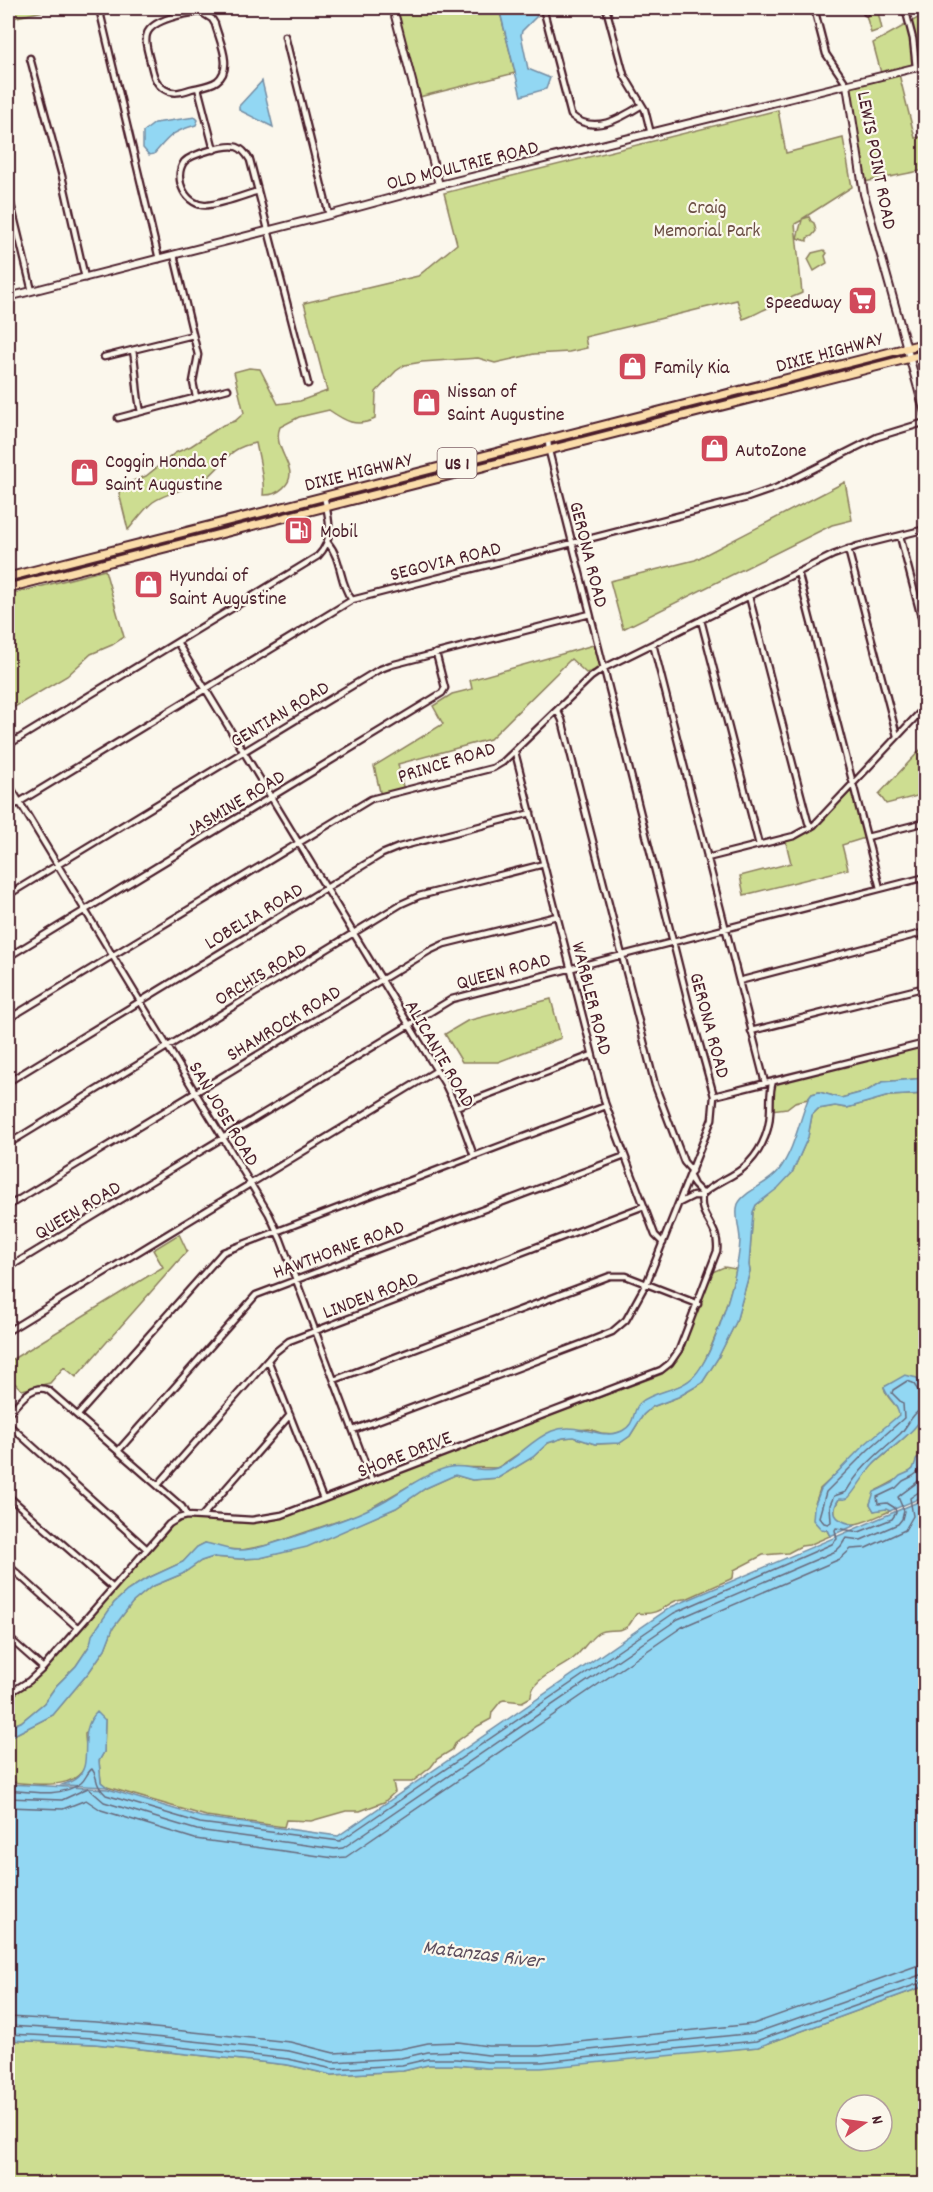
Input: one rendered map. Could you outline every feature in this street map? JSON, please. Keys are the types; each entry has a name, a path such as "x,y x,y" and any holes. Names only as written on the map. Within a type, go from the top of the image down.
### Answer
{"main road":[{"path":"393,8 439,185"},
{"name":"OLD MOULTRIE ROAD","path":"8,297 439,185 926,65"},
{"name":"LEWIS POINT ROAD","path":"847,85 864,194 926,417"},
{"name":"DIXIE HIGHWAY","path":"8,577 926,343"},
{"name":"DIXIE HIGHWAY","path":"721,406 926,354"},
{"path":"718,396 721,406"},
{"name":"US 1","path":"8,588 721,406"},
{"path":"439,467 441,477"},
{"path":"162,537 165,548"},
{"path":"32,570 35,581"}],"street":[{"path":"99,8 159,259"},
{"path":"543,8 571,115 580,123 590,126 622,117 642,105"},
{"path":"606,8 624,75 642,105 651,134"},
{"name":"LEWIS POINT ROAD","path":"814,8 826,54 847,85"},
{"path":"905,8 913,39 916,67"},
{"path":"201,12 212,19 226,65 219,80 198,88 179,93 170,92 158,84 146,44 147,32 152,26 191,13 201,12"},
{"path":"285,36 330,215"},
{"path":"30,58 62,176 85,278"},
{"path":"198,88 213,150"},
{"path":"258,191 208,205 197,204 190,201 185,194 180,173 183,165 193,155 228,147 237,147 244,151 250,160 308,384"},
{"path":"8,192 32,291"},
{"path":"174,255 198,355 193,382 196,397"},
{"path":"104,357 193,335"},
{"path":"133,351 137,372 135,387 141,412"},
{"path":"118,418 228,389"},
{"name":"SEGOVIA ROAD","path":"8,809 352,600 762,494 877,436 926,422"},
{"name":"GERONA ROAD","path":"353,1430 612,1332 631,1314 646,1284 712,1119 714,1096 590,614 548,440"},
{"path":"8,745 313,560 328,543 330,527 324,496"},
{"name":"PRINCE ROAD","path":"8,1020 371,800 493,768 515,752 591,677 604,668 848,549 926,529"},
{"path":"900,536 926,636"},
{"path":"328,543 336,554 348,594 352,600"},
{"path":"848,549 897,736"},
{"path":"798,572 880,888"},
{"path":"750,596 811,827"},
{"name":"GENTIAN ROAD","path":"8,895 378,670 590,614"},
{"path":"701,620 759,844"},
{"name":"ALICANTE ROAD","path":"177,642 436,1071 456,1107 474,1156"},
{"path":"653,644 765,1083"},
{"name":"JASMINE ROAD","path":"8,957 442,693 445,688 436,653"},
{"path":"707,858 794,836 811,827 926,706"},
{"path":"557,710 562,720 655,1085 694,1185 704,1194 741,1170 758,1152 769,1122 773,1081"},
{"name":"WARBLER ROAD","path":"515,752 606,1106 655,1235 663,1243"},
{"name":"SAN JOSE ROAD","path":"8,783 223,1137 277,1231 372,1480"},
{"name":"LOBELIA ROAD","path":"8,1082 390,850 531,813"},
{"path":"867,837 926,822"},
{"name":"ORCHIS ROAD","path":"8,1144 401,904 419,896 544,864"},
{"name":"QUEEN ROAD","path":"8,1268 461,995 926,877"},
{"name":"SHAMROCK ROAD","path":"8,1206 429,951 444,944 557,916"},
{"path":"738,981 926,932"},
{"path":"751,1031 926,987"},
{"path":"714,1096 926,1042"},
{"path":"456,1107 592,1055"},
{"path":"8,1331 436,1071"},
{"path":"78,1415 218,1256 241,1244 606,1106"},
{"name":"HAWTHORNE ROAD","path":"118,1451 252,1298 625,1156"},
{"name":"SHORE DRIVE","path":"187,1516 262,1519 282,1515 654,1374 675,1356 716,1256 718,1240 715,1229 702,1208 702,1196 693,1196 679,1203"},
{"name":"LINDEN ROAD","path":"158,1485 268,1360 289,1341 644,1206"},
{"path":"334,1380 610,1276 627,1276 698,1304"},
{"path":"268,1360 323,1499"},
{"path":"8,1414 31,1390 40,1388 48,1390 182,1506 187,1516 172,1521 43,1668 8,1694"},
{"path":"202,1516 290,1415"},
{"path":"8,1424 147,1549"},
{"path":"8,1496 113,1588"},
{"path":"8,1565 78,1629"},
{"path":"8,1637 43,1668"}],"green space":[{"path":"8,8 57,8 8,19"},
{"path":"396,8 413,8 413,10 424,13 426,8 499,8 515,73 419,97"},
{"path":"864,8 877,8 882,29 871,33"},
{"path":"925,14 925,62 881,73 873,43"},
{"path":"899,74 915,138 925,136 925,170 864,182 850,86"},
{"name":"Craig Memorial Park","path":"778,110 786,153 843,138 852,187 802,219 809,217 816,231 807,238 807,241 797,238 802,220 795,224 802,293 743,319 737,300 585,337 587,348 569,352 534,354 495,363 478,358 405,365 376,392 375,419 356,423 329,410 299,417 280,427 279,443 290,474 287,484 279,491 263,495 256,443 246,445 232,453 204,480 153,502 128,530 119,493 122,485 146,476 175,453 191,446 223,425 235,421 244,413 234,372 249,368 260,369 278,404 300,401 327,391 304,303 418,276 457,244 444,193"},
{"path":"824,250 827,253 825,256 827,263 814,271 808,259 812,253"},
{"path":"845,482 852,520 832,525 623,629 610,581 695,560"},
{"path":"105,570 124,637 91,654 67,676 8,711 8,595"},
{"path":"597,644 604,668 586,673 571,659 490,739 398,764 404,791 381,796 374,766 443,724 433,706 452,694 472,689 470,680"},
{"path":"925,745 925,794 886,804 879,794"},
{"path":"852,783 868,837 842,845 848,869 744,895 740,876 791,863 785,839 810,827"},
{"path":"551,999 561,1038 498,1062 462,1062 445,1034 467,1021"},
{"path":"925,1045 925,1078 882,1082 867,1091 841,1098 819,1092 787,1108 771,1110 768,1087 773,1084"},
{"path":"925,1094 925,1396 922,1385 896,1381 884,1387 900,1415 820,1489 814,1507 830,1536 788,1553 763,1555 734,1570 733,1578 686,1599 675,1601 660,1610 646,1614 637,1613 626,1628 598,1633 575,1657 536,1684 531,1697 522,1702 501,1701 492,1712 491,1719 456,1742 452,1750 437,1759 431,1767 412,1782 393,1782 395,1792 384,1802 360,1811 346,1811 311,1821 286,1820 284,1827 206,1816 107,1787 101,1782 99,1761 104,1752 105,1720 85,1734 86,1762 82,1772 75,1778 53,1784 8,1782 8,1738 53,1715 89,1672 105,1649 113,1628 132,1603 151,1587 182,1574 201,1561 213,1557 260,1558 307,1546 396,1508 426,1488 455,1475 472,1480 498,1478 533,1457 548,1443 563,1438 573,1437 595,1444 620,1443 630,1436 643,1415 652,1407 678,1397 702,1383 718,1358 736,1322 750,1271 753,1212 756,1205 792,1173 808,1137 812,1115 818,1109 835,1106 847,1108 889,1096"},
{"path":"179,1234 187,1251 76,1377 64,1367 50,1383 22,1390 8,1377 8,1362 163,1267 153,1250"},
{"path":"724,1267 736,1269 734,1280 719,1326 699,1370 688,1382 655,1395 644,1402 636,1410 635,1419 626,1430 615,1434 589,1429 551,1432 497,1468 451,1467 414,1483 362,1513 268,1545 242,1550 225,1549 205,1543 197,1547 183,1562 144,1580 114,1603 76,1666 56,1686 44,1703 21,1722 8,1727 8,1695 38,1676 176,1522 192,1516 243,1522 267,1522 662,1374 677,1360 710,1273"},
{"path":"925,1410 925,1459 922,1457 911,1471 877,1490 870,1504 874,1511 886,1508 890,1511 854,1524 841,1522 836,1518 835,1513 839,1499 851,1494 863,1475 906,1436"},
{"path":"925,1986 925,2184 8,2184 8,2040 95,2044 288,2065 332,2075 403,2071 428,2065 487,2068 758,2047"}],"water":[{"path":"499,8 534,8 537,16 522,31 521,35 528,69 550,78 546,89 521,96"},
{"path":"262,81 273,127 239,110 239,106"},
{"path":"195,117 198,120 196,125 172,135 154,154 149,155 143,148 143,132 155,123"},
{"path":"925,1078 925,1094 889,1096 847,1108 835,1106 818,1109 812,1115 808,1137 792,1173 778,1188 756,1205 753,1212 750,1271 736,1322 718,1358 702,1383 678,1397 652,1407 643,1415 630,1436 620,1443 595,1444 573,1437 563,1438 548,1443 533,1457 498,1478 472,1480 455,1475 426,1488 396,1508 307,1547 260,1558 213,1557 201,1561 182,1574 151,1587 132,1603 113,1628 105,1649 89,1672 53,1715 8,1738 8,1727 21,1722 44,1703 56,1686 76,1666 90,1645 92,1635 114,1603 144,1580 183,1562 197,1547 205,1543 227,1549 247,1550 329,1525 386,1500 441,1469 456,1466 488,1470 499,1467 552,1431 571,1428 606,1434 627,1428 641,1402 682,1385 694,1376 702,1365 718,1331 731,1291 739,1254 738,1204 741,1199 779,1170 789,1154 808,1099 812,1094 819,1092 841,1098 867,1091 882,1082"},
{"path":"905,1375 917,1378 923,1389 926,1408 923,1416 911,1431 873,1465 850,1497 839,1499 834,1510 837,1518 856,1525 830,1536 827,1530 821,1529 813,1520 814,1507 821,1489 864,1445 899,1415 884,1387"},
{"path":"917,1458 925,1459 925,1496 890,1511 886,1509 874,1511 870,1504 874,1492 909,1472 913,1469"},
{"name":"Matanzas River","path":"925,1499 925,1986 758,2047 541,2068 428,2065 403,2071 332,2075 288,2065 95,2044 8,2040 8,1784 108,1789 201,1817 338,1836 671,1607"},
{"path":"97,1712 105,1720 104,1752 99,1761 101,1782 107,1787 62,1785 74,1780 81,1773 84,1766 87,1730"}],"place":[{"name":"Speedway","path":"862,301"},
{"name":"Family Kia","path":"633,366"},
{"name":"Nissan of Saint Augustine","path":"426,402"},
{"name":"AutoZone","path":"714,449"},
{"name":"Coggin Honda of Saint Augustine","path":"84,472"},
{"name":"Mobil","path":"299,530"},
{"name":"Hyundai of Saint Augustine","path":"148,585"}]}
